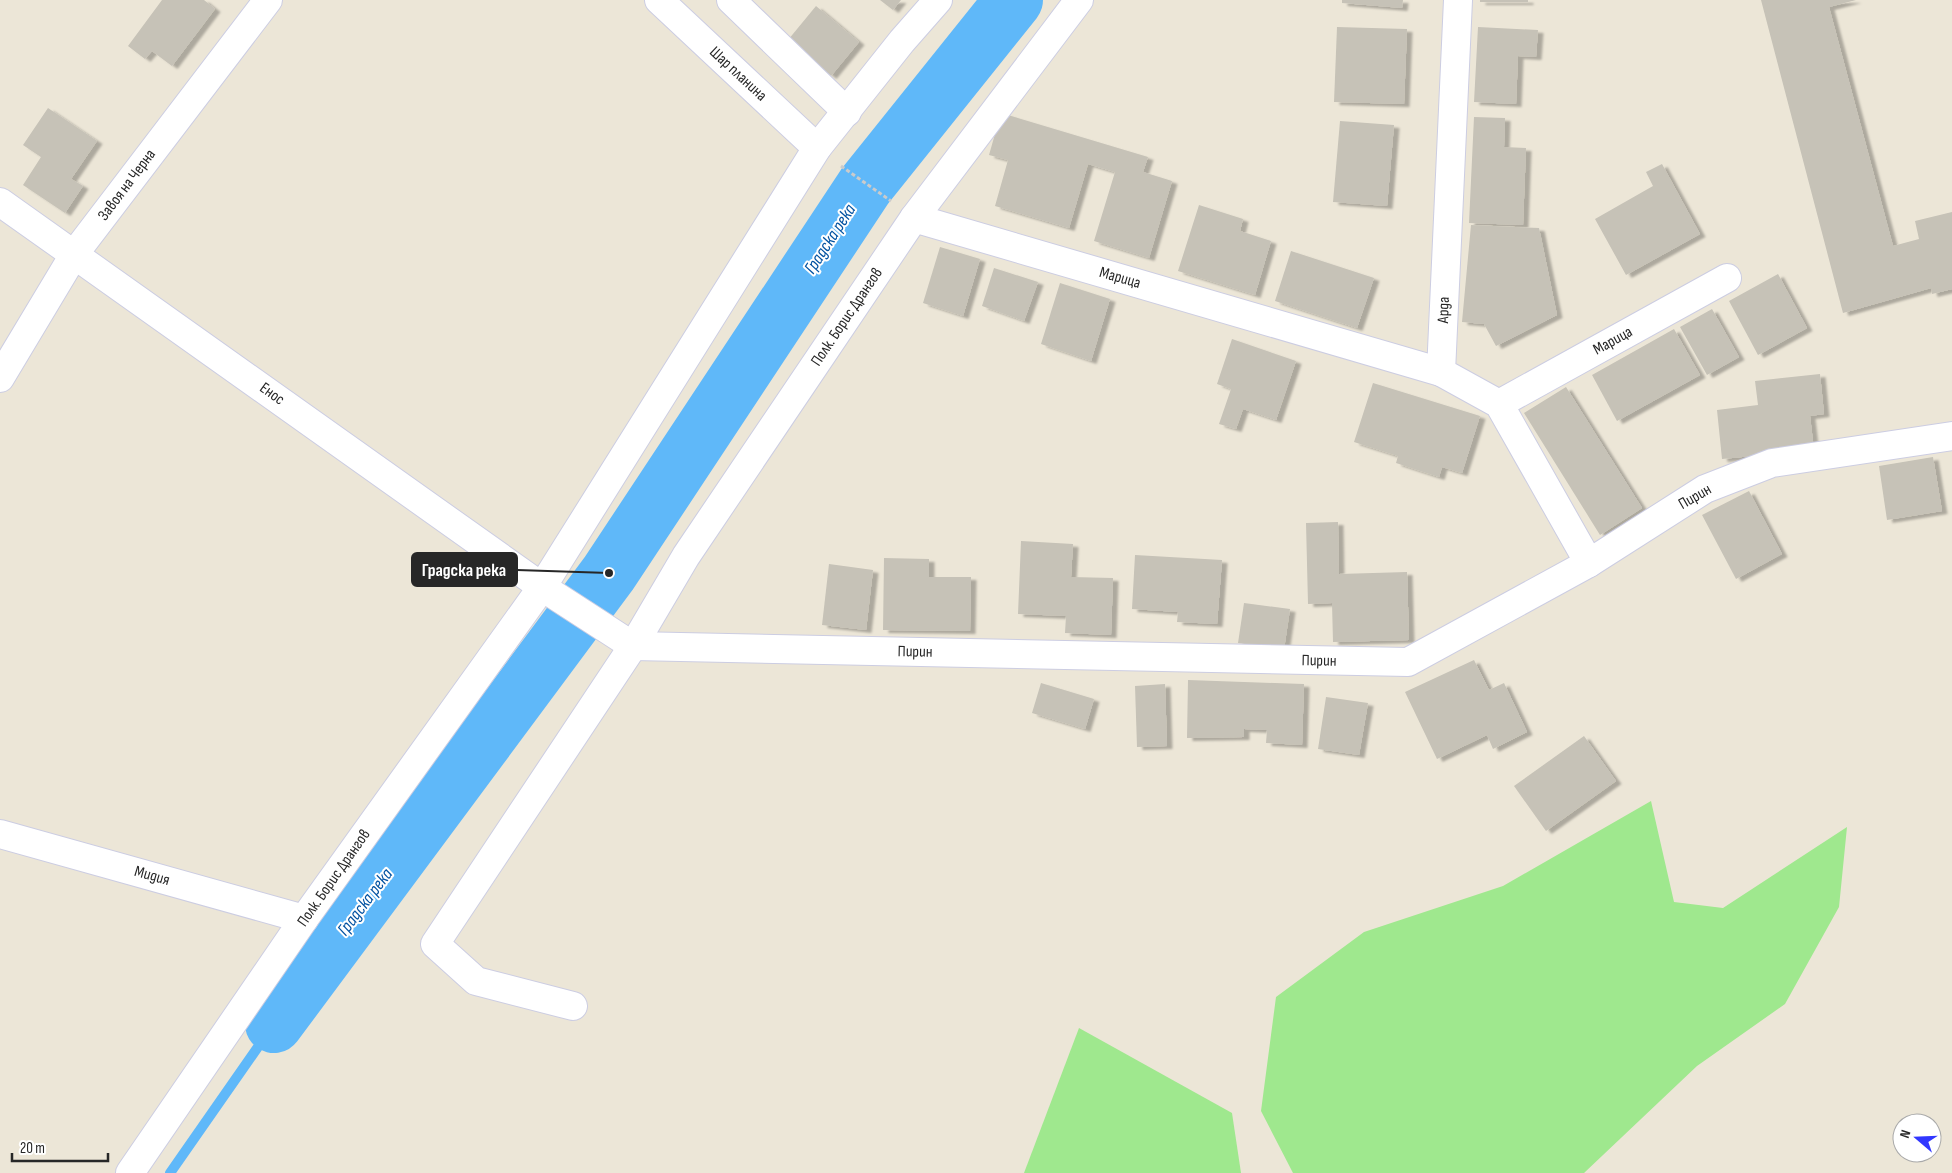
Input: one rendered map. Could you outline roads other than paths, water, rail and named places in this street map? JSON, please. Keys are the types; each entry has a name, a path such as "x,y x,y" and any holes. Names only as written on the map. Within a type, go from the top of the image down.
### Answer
{"street":[{"name":"Завоя на Черна","path":"0,378 75,253 268,0"},
{"name":"Шар планина","path":"659,0 816,148"},
{"path":"730,0 847,112"},
{"name":"Полк. Борис Дрангов","path":"130,1173 304,919 542,587 816,148 847,112 902,41 938,0"},
{"name":"Полк. Борис Дрангов","path":"573,1006 476,981 435,944 633,646 686,556 914,218 1079,0"},
{"name":"Арда","path":"1441,372 1458,0"},
{"name":"Енос","path":"0,202 75,253 542,587"},
{"name":"Марица","path":"914,218 1441,372"},
{"name":"Марица","path":"1499,404 1727,278"},
{"path":"1441,372 1499,404 1589,563"},
{"name":"Пирин","path":"633,646 1408,662 1589,563 1705,489 1772,463 1952,436"},
{"path":"542,587 633,646"},
{"name":"Мидия","path":"0,834 304,919"}],"waterway":[{"name":"Градска река","path":"274,1024 609,573 865,186 1014,0"},
{"path":"170,1173 274,1024"}],"place":[{"name":"Градска река","path":"609,573"}]}
